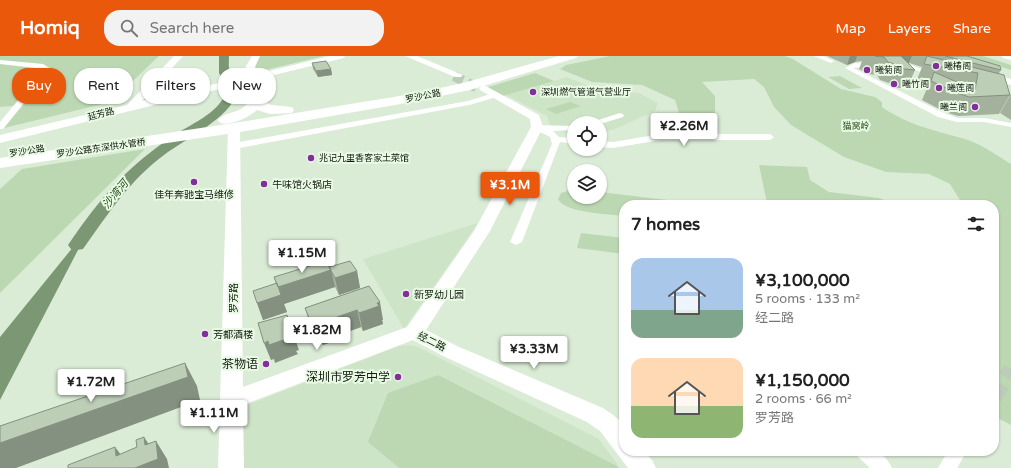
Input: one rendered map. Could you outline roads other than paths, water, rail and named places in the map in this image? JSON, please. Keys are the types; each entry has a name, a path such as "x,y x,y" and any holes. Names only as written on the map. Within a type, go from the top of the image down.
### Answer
{"highway":[{"name":"罗沙公路","path":"228,126 287,110 442,84 547,56"},
{"name":"罗沙公路","path":"228,126 440,92 572,56"},
{"path":"1007,56 1011,57"},
{"path":"228,126 255,104"},
{"path":"259,104 266,109 287,110"},
{"name":"罗沙公路东深供水管桥","path":"47,152 228,126"},
{"name":"罗沙公路","path":"2,156 47,152"}],"street":[{"path":"131,107 179,56"},
{"path":"250,68 256,56"},
{"name":"延芳路","path":"276,72 341,56"},
{"path":"409,56 454,74"},
{"path":"817,56 830,60"},
{"path":"882,56 900,64 941,77"},
{"path":"0,62 43,66 48,69 0,127"},
{"path":"900,64 855,65 848,68 941,115 957,120 984,120 1011,125"},
{"path":"974,71 1011,82"},
{"name":"延芳路","path":"0,139 218,85"},
{"path":"234,146 469,102 486,91 535,118 537,122 536,127"},
{"path":"607,119 620,115"},
{"name":"罗芳路","path":"228,126 234,146 232,468"},
{"path":"536,127 567,128"},
{"path":"536,127 551,133 557,139 567,140"},
{"name":"经二路","path":"536,127 482,231 414,332 456,354 595,415 608,424 619,438"},
{"path":"607,145 661,138 770,137"},
{"path":"516,242 557,139"},
{"path":"232,400 414,332"},
{"path":"633,456 643,468"},
{"path":"869,456 883,468"},
{"path":"947,468 955,456"}],"waterway":[{"name":"沙湾河","path":"77,245 112,196 135,171 169,145 217,113 227,102 232,88 223,66 224,56"}],"tunnel":[{"path":"454,76 480,89"},
{"path":"999,389 1011,369"}],"place":[{"name":"曦椿阁","path":"936,66"},
{"name":"曦菊阁","path":"867,70"},
{"name":"曦竹阁","path":"894,84"},
{"name":"曦莲阁","path":"939,88"},
{"name":"深圳燃气管道气营业厅","path":"533,92"},
{"name":"曦兰阁","path":"975,107"},
{"name":"兆记九里香客家土菜馆","path":"311,158"},
{"name":"佳年奔驰宝马维修","path":"194,182"},
{"name":"牛味馆火锅店","path":"264,184"},
{"name":"新罗幼儿园","path":"406,294"},
{"name":"芳都酒楼","path":"205,334"},
{"name":"茶物语","path":"266,364"},
{"name":"深圳市罗芳中学","path":"398,377"}],"park label":[{"name":"猫窝岭","path":"856,126"}]}
